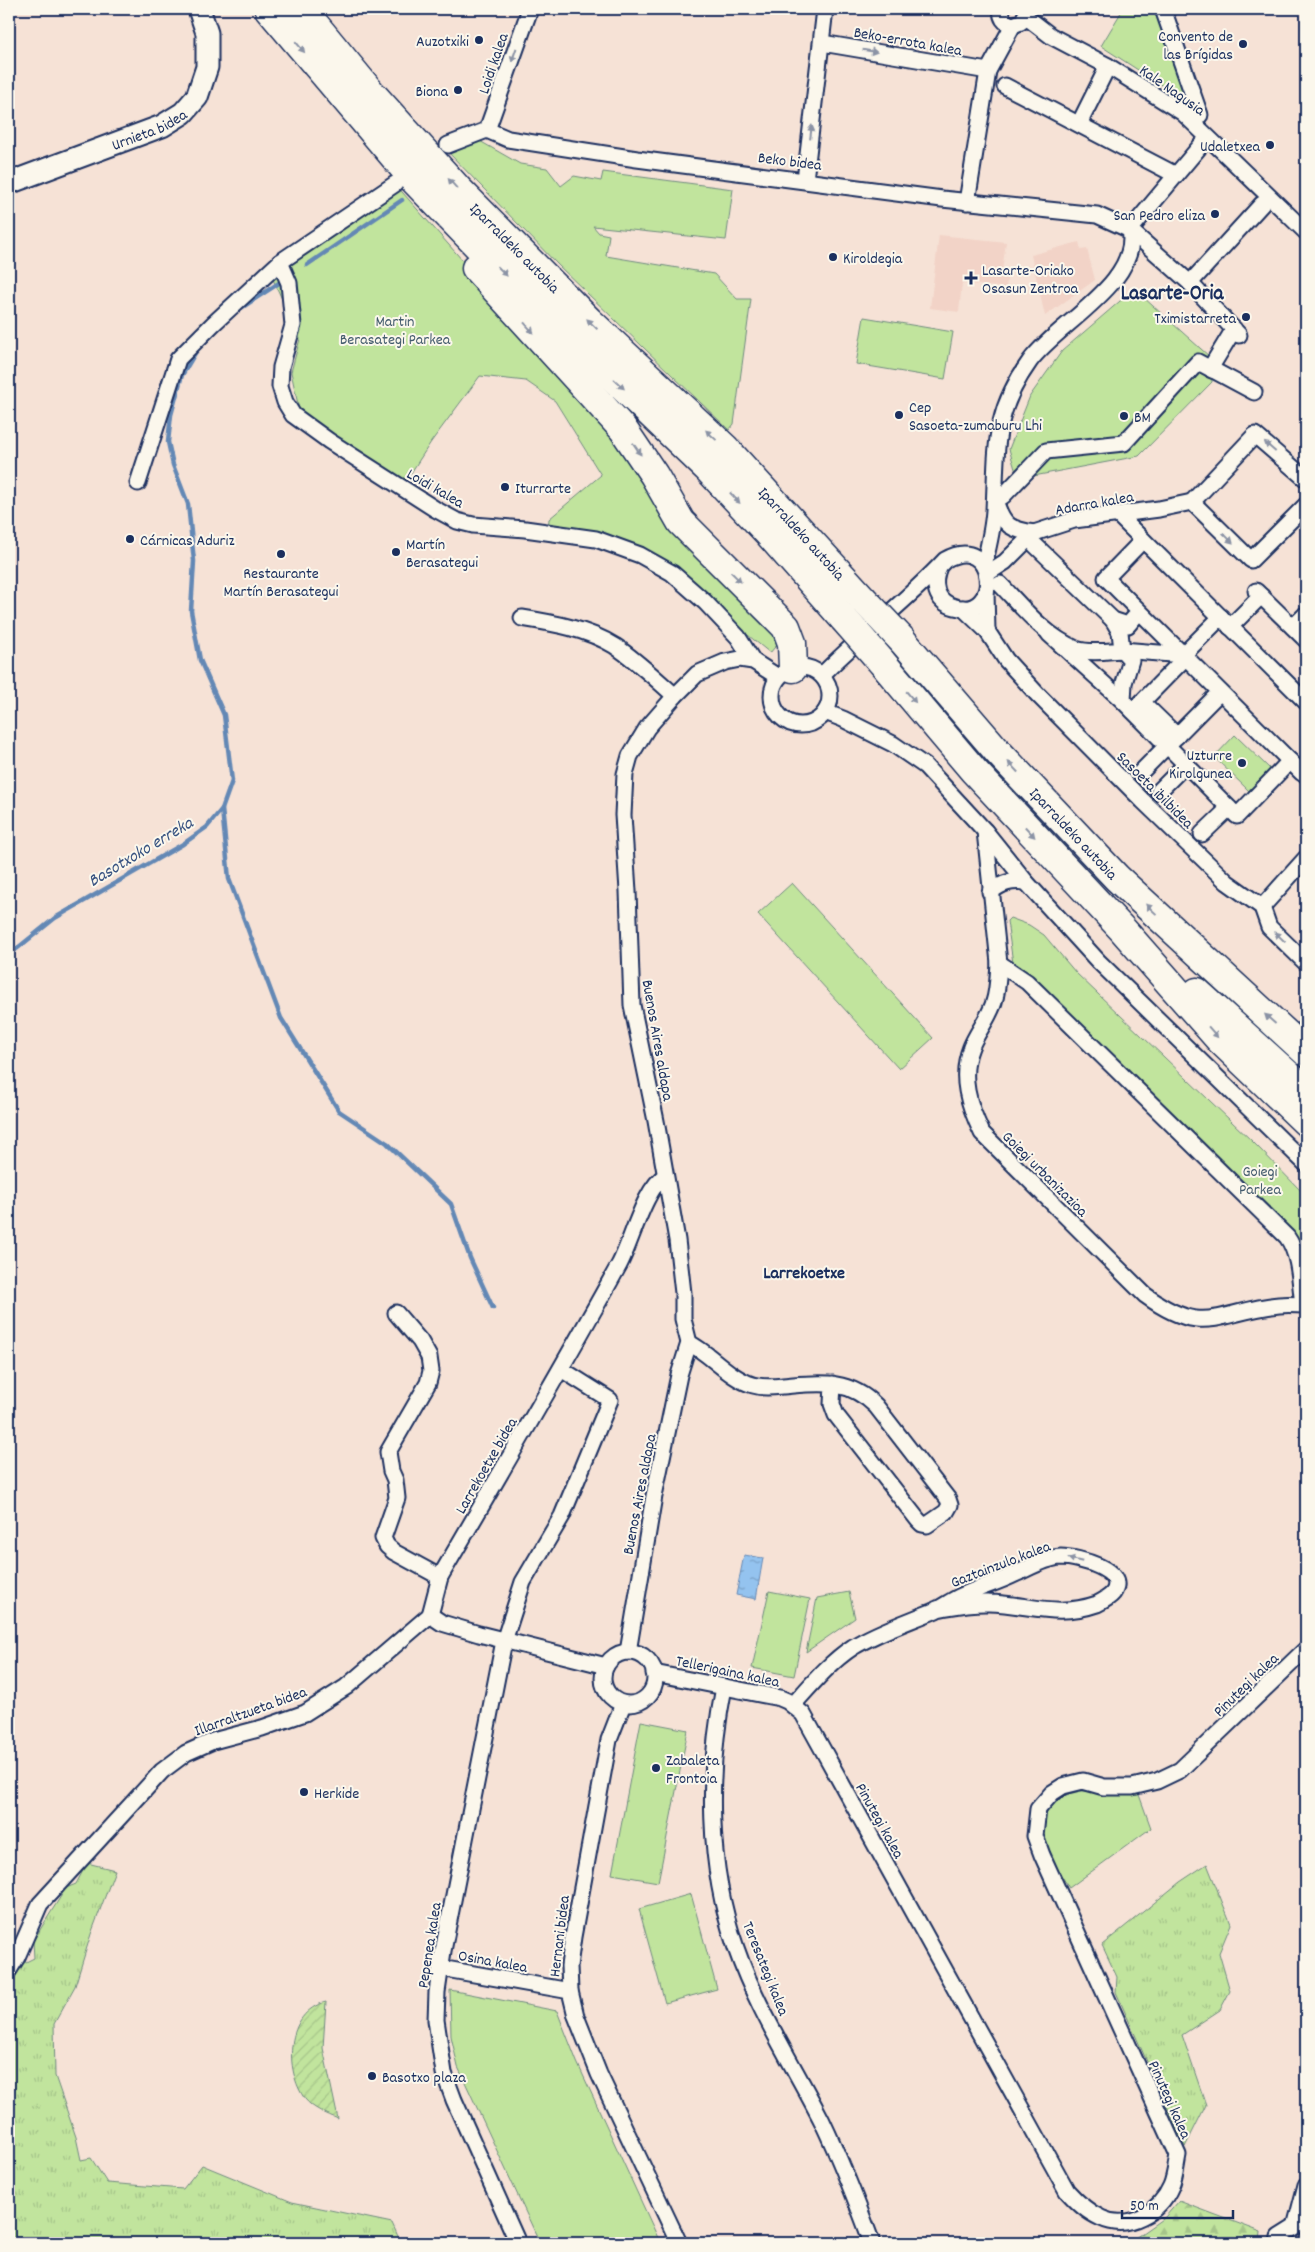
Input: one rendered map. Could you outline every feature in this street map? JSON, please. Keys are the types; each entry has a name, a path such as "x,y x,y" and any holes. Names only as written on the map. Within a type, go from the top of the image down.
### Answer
{"highway":[{"name":"Iparraldeko autobia","path":"269,9 404,182 503,272 707,468 769,534 844,619 974,771 1123,930"},
{"name":"Iparraldeko autobia","path":"302,9 372,94 458,188 589,321 725,448 901,639 998,752 1117,878 1306,1052"},
{"path":"404,182 496,292 623,429 654,475 681,522 786,627 792,643 786,672"},
{"path":"1123,930 1239,1028 1306,1091"},
{"path":"1123,930 1219,1039 1306,1122"}],"street":[{"name":"Urnieta bidea","path":"9,183 162,126 183,112 198,97 207,67 207,33 199,9"},
{"name":"Loidi kalea","path":"487,130 530,9"},
{"path":"805,180 825,9"},
{"name":"Kale Nagusia","path":"1002,9 1003,18 1021,17 1051,36 1108,66 1183,113 1306,232"},
{"path":"1163,9 1200,115"},
{"path":"967,202 988,71 1021,17"},
{"name":"Beko-errota kalea","path":"822,43 988,71"},
{"path":"1079,124 1108,66"},
{"path":"1005,86 1176,175"},
{"path":"448,145 487,130"},
{"name":"Beko bidea","path":"487,130 508,140 967,202 1097,215 1130,230 1190,283 1237,332 1214,362 1212,370"},
{"path":"1133,705 1127,671 1131,660 1122,650 1120,632 1113,620 1035,539 1005,523 998,496 994,466 998,429 1015,385 1031,360 1053,336 1112,283 1129,251 1132,240 1130,230 1202,144"},
{"path":"138,483 178,359 212,324 280,262 404,182"},
{"path":"1190,283 1262,204"},
{"name":"Loidi kalea","path":"280,262 289,283 293,325 281,367 280,386 285,402 293,415 329,441 457,521 473,525 533,530 596,539 640,555 672,573 705,602 738,637 753,661 786,672"},
{"path":"986,570 998,496 1046,451 1124,443 1198,362 1254,392"},
{"path":"1306,479 1255,435 1192,502 1251,560 1306,505"},
{"name":"Adarra kalea","path":"986,570 1005,562 1035,539 1074,520 1159,509 1192,502"},
{"path":"1118,515 1306,702"},
{"path":"968,555 991,533"},
{"path":"1143,540 1106,578 1302,773 1306,768"},
{"path":"822,675 849,647 906,599 951,556 968,555 975,557 986,570 989,580 986,592 987,631"},
{"path":"939,566 935,575 935,584 937,592 949,606 963,608 977,604 986,592"},
{"path":"1000,584 1049,634 1133,705 1172,741 1186,764 1237,816 1290,761"},
{"path":"1133,705 1184,656 1259,594 1306,640"},
{"path":"906,599 925,596 943,601"},
{"name":"Sasoeta ibilbidea","path":"963,608 987,631 995,646 1019,675 1143,801 1227,882 1262,907"},
{"path":"1113,620 1128,625 1139,612"},
{"path":"1293,627 1306,614"},
{"path":"522,618 575,630 614,646 675,696 697,674 712,667 740,659 753,661"},
{"path":"1049,634 1077,649 1094,651 1122,650 1184,656"},
{"path":"811,668 822,675 829,689 830,697 825,712 815,721 800,724 784,719 777,712 772,702 773,686 786,672 811,668"},
{"path":"1140,773 1220,692"},
{"name":"Buenos Aires aldapa","path":"628,1652 654,1496 679,1375 689,1343 683,1319 683,1294 677,1240 656,1121 632,1005 623,789 625,774 638,742 675,696"},
{"path":"825,712 893,744 925,766 985,831 1026,882 1129,994 1306,1164"},
{"path":"1159,792 1186,764"},
{"path":"1202,834 1229,808"},
{"name":"Goiegi urbanizazioa","path":"985,831 999,963 994,1002 970,1048 965,1087 970,1107 982,1133 1146,1295 1165,1310 1198,1320 1222,1319 1279,1305 1304,1305"},
{"path":"1306,858 1262,907 1268,927 1306,963"},
{"path":"990,892 1004,882 1011,880 1026,882"},
{"path":"999,963 1027,982 1287,1237 1293,1245 1304,1305"},
{"name":"Larrekoetxe bidea","path":"430,1615 440,1577 561,1369 626,1252 650,1190 657,1180 665,1176"},
{"path":"396,1313 420,1341 432,1371 428,1383 388,1452 390,1471 396,1480 396,1498 383,1538 387,1546 394,1552 440,1577"},
{"path":"689,1343 703,1350 751,1385 765,1388 819,1383 833,1384 852,1388 864,1394 876,1406 948,1499 950,1505 946,1512 927,1525 922,1524 918,1520 836,1415 832,1404 833,1384"},
{"name":"Pepenea kalea","path":"518,2243 444,2074 436,2020 440,1968 504,1641 523,1582 562,1516 610,1400 561,1369"},
{"name":"Gaztainzulo kalea","path":"793,1705 828,1668 852,1648 974,1590 1051,1559 1062,1557 1075,1559 1114,1574 1117,1581 1116,1589 1110,1596 1101,1602 1082,1609 1043,1611 1015,1605 962,1604 937,1609"},
{"path":"1012,1576 1008,1591 1015,1605"},
{"path":"430,1615 442,1623 504,1641 606,1666"},
{"name":"Illarraltzueta bidea","path":"9,1970 17,1957 40,1904 162,1771 186,1753 213,1741 262,1728 305,1712 346,1688 430,1615"},
{"name":"Pinutegi kalea","path":"793,1705 805,1718 1067,2191 1082,2207 1102,2219 1122,2223 1146,2216 1161,2204 1172,2185 1178,2156 1042,1855 1036,1836 1038,1809 1052,1793 1063,1786 1083,1781 1104,1787 1132,1787 1157,1781 1180,1770 1306,1649"},
{"path":"628,1652 644,1658 654,1673 653,1687 644,1699 630,1704 623,1704 609,1696 605,1689 603,1673 606,1666 619,1654 628,1652"},
{"name":"Tellerigaina kalea","path":"654,1673 780,1698 793,1705"},
{"name":"Teresategi kalea","path":"724,1687 714,1754 713,1797 715,1844 721,1896 736,1948 758,2002 822,2122 845,2172 872,2243"},
{"name":"Hernani bidea","path":"623,1704 610,1740 573,1937 569,1966 570,1991 576,2016 599,2074 680,2243"},
{"name":"Osina kalea","path":"440,1968 570,1991"},
{"path":"1278,2243 1279,2237 1295,2227 1306,2185"}],"shaded area":[{"name":"Lasarte-Oriako Osasun Zentroa","path":"939,235 1006,242 1002,271 1008,272 1006,288 962,283 959,312 930,308"},
{"path":"1079,242 1081,250 1087,249 1095,280 1045,316 1031,255"}],"green space":[{"path":"1123,9 1159,9 1186,91 1175,94 1101,46"},
{"path":"471,136 520,164 547,168 561,186 574,176 601,181 603,172 733,189 726,240 593,226 599,233 609,235 606,256 714,274 737,299 751,299 734,424 729,430 558,265 444,148"},
{"name":"Martin Berasategi Parkea","path":"395,184 631,451 779,642 770,653 679,579 616,545 548,531 549,519 601,475 555,401 526,381 480,376 431,442 405,482 300,414 291,372 300,339 271,275"},
{"path":"1134,289 1210,357 1212,382 1139,456 1018,479 1009,449 1030,396 1062,351"},
{"path":"864,317 953,332 945,379 856,364"},
{"name":"Uzturre Kirolgunea","path":"1235,735 1270,769 1249,791 1214,757"},
{"path":"792,883 933,1038 899,1069 758,914"},
{"name":"Goiegi Parkea","path":"1010,918 1029,925 1044,935 1076,973 1253,1142 1306,1196 1306,1279 1298,1252 1016,970 1013,963 1007,921"},
{"path":"769,1591 810,1599 794,1676 752,1668"},
{"path":"849,1592 855,1618 806,1652 817,1598"},
{"path":"641,1721 688,1730 658,1882 612,1874"},
{"path":"1075,1791 1138,1792 1151,1828 1069,1888 1046,1849 1042,1834 1045,1818 1054,1804"},
{"path":"87,1863 115,1870 91,1934 75,1986 54,2024 55,2076 76,2137 81,2160 91,2158 107,2183 183,2189 202,2165 292,2202 392,2223 401,2243 9,2243 9,1986 24,1963 34,1958 33,1941 66,1888 76,1884"},
{"path":"1207,1864 1231,1924 1219,1953 1230,1991 1220,2010 1182,2035 1206,2105 1185,2147 1116,1992 1117,1977 1102,1945 1180,1882"},
{"path":"691,1894 717,1989 665,2003 639,1909"},
{"path":"450,1990 557,2011 577,2062 659,2240 652,2243 540,2243 458,2067 451,2036"},
{"path":"326,2002 323,2048 338,2119 308,2103 298,2087 292,2058 292,2043 302,2017 312,2008"},
{"path":"1179,2201 1261,2232 1260,2243 1128,2243 1165,2217"}],"water":[{"path":"744,1555 763,1558 756,1599 736,1595"}],"waterway":[{"name":"Basotxoko erreka","path":"307,265 402,200"},
{"name":"Basotxoko erreka","path":"238,310 279,283"},
{"name":"Basotxoko erreka","path":"9,955 55,918 183,844 207,827 222,809 232,781 224,715 200,660 191,611 194,561 188,504 173,465 168,442 171,415 182,375 198,348"},
{"path":"222,809 229,879 281,1018 339,1111 387,1143 451,1204 470,1258 493,1308"}],"place":[{"name":"Auzotxiki","path":"479,40"},
{"name":"Convento de las Brígidas","path":"1243,44"},
{"name":"Biona","path":"458,90"},
{"name":"Udaletxea","path":"1270,145"},
{"name":"San Pedro eliza","path":"1215,214"},
{"name":"Kiroldegia","path":"833,257"},
{"name":"Lasarte-Oriako Osasun Zentroa","path":"971,278"},
{"name":"Tximistarreta","path":"1246,317"},
{"name":"Cep Sasoeta-zumaburu Lhi","path":"899,415"},
{"name":"BM","path":"1124,416"},
{"name":"Iturrarte","path":"505,487"},
{"name":"Cárnicas Aduriz","path":"130,539"},
{"name":"Martín Berasategui","path":"396,552"},
{"name":"Restaurante Martín Berasategui","path":"281,554"},
{"name":"Uzturre Kirolgunea","path":"1242,763"},
{"name":"Zabaleta Frontoia","path":"656,1768"},
{"name":"Herkide","path":"304,1792"},
{"name":"Basotxo plaza","path":"372,2076"}],"district":[{"name":"Lasarte-Oria","path":"1172,292"},
{"name":"Larrekoetxe","path":"804,1272"}]}
